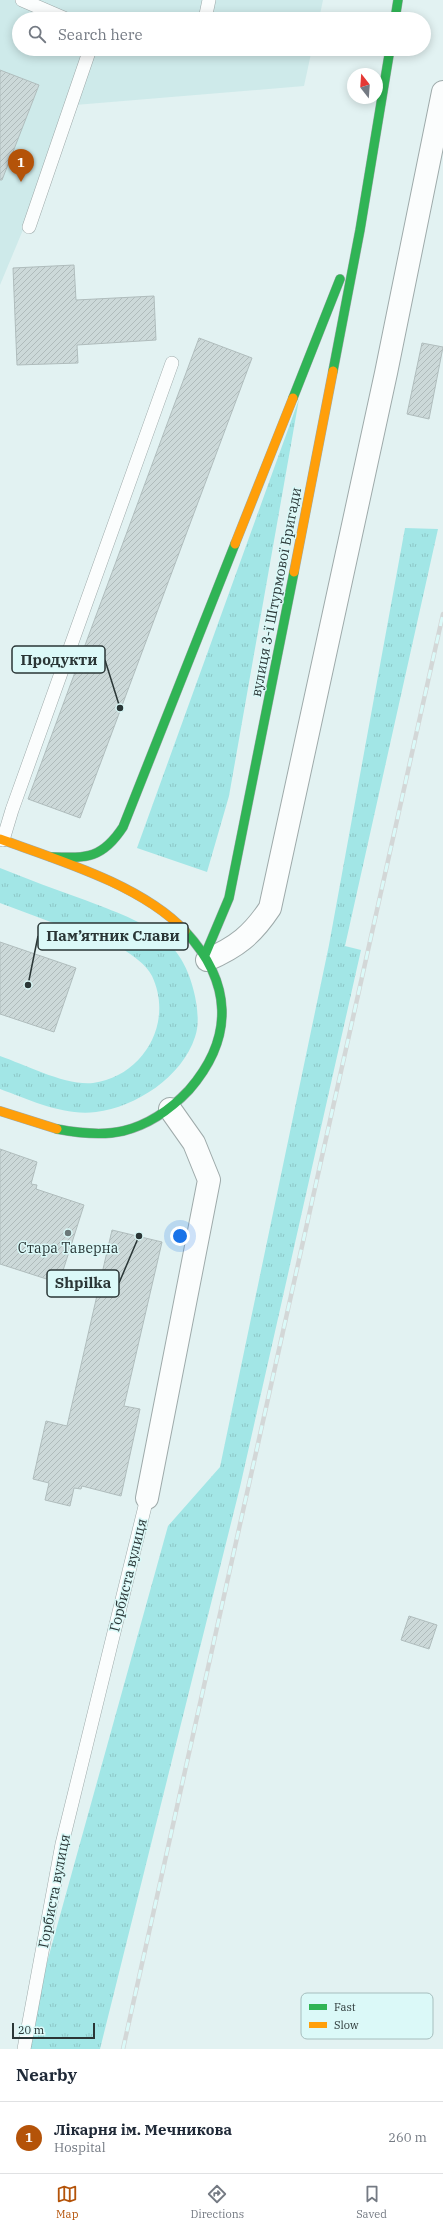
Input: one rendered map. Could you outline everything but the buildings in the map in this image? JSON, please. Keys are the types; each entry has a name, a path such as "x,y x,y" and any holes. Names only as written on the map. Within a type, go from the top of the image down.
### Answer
{"main road":[{"path":"396,12 398,0"},
{"name":"вулиця 3-ї Штурмової Бригади","path":"206,958 229,898 360,230 389,56"},
{"name":"вулиця 3-ї Штурмової Бригади","path":"51,856 84,858 101,854 114,843 122,827 360,230"},
{"path":"0,1111 52,1130 83,1135 113,1133 143,1123 170,1108 205,1073 218,1049 223,1007 215,974 206,958 171,916 98,875 51,856 2,839"}],"street":[{"path":"206,958 242,941 257,926 270,908 386,373 443,92"},
{"name":"Горбиста вулиця","path":"147,1498 209,1180 194,1143 170,1108"}],"lane":[{"path":"22,0 50,12"},
{"path":"206,12 209,0"},
{"path":"29,228 88,56"},
{"path":"2,839 172,363"},
{"name":"Горбиста вулиця","path":"24,2049 62,1844 147,1498"}],"shaded area":[{"path":"0,0 323,0 320,12 12,12 12,56 310,56 304,86 75,105 0,285"}],"green space":[{"path":"299,399 229,796 207,872 137,848"},
{"path":"405,528 438,529 345,946 361,950 240,1487 100,2049 23,2049 168,1526 220,1467 329,945"},
{"path":"0,868 117,912 138,922 157,934 178,954 188,973 195,995 198,1018 197,1028 189,1052 169,1077 156,1088 127,1104 111,1109 84,1113 71,1112 47,1106 0,1089 0,1056 46,1074 71,1081 93,1083 111,1078 127,1070 140,1058 150,1044 156,1028 159,1011 158,994 152,976 143,964 135,957 123,949 0,903"}],"railway":[{"path":"123,2049 443,614"}],"traffic: fast":[{"path":"396,12 398,0"},
{"path":"333,371 360,230 389,56"},
{"path":"293,398 340,279"},
{"path":"51,857 74,857 93,854 108,845 123,827 235,544"},
{"path":"205,955 229,898 294,572"},
{"path":"57,1129 98,1134 115,1133 141,1125 175,1104 189,1090 204,1070 214,1050 220,1030 222,1010 219,990 212,970 201,950 185,931"}],"traffic: slow":[{"path":"294,572 333,371"},
{"path":"235,544 293,398"},
{"path":"0,839 73,865 123,887 146,900 167,915 185,931"},
{"path":"0,1111 57,1129"}],"place":[{"name":"Лікарня ім. Мечникова","path":"21,182"},
{"name":"Продукти","path":"120,708"},
{"name":"Пам’ятник Слави","path":"28,985"},
{"name":"Стара Таверна","path":"68,1233"},
{"name":"Shpilka","path":"139,1236"}]}
